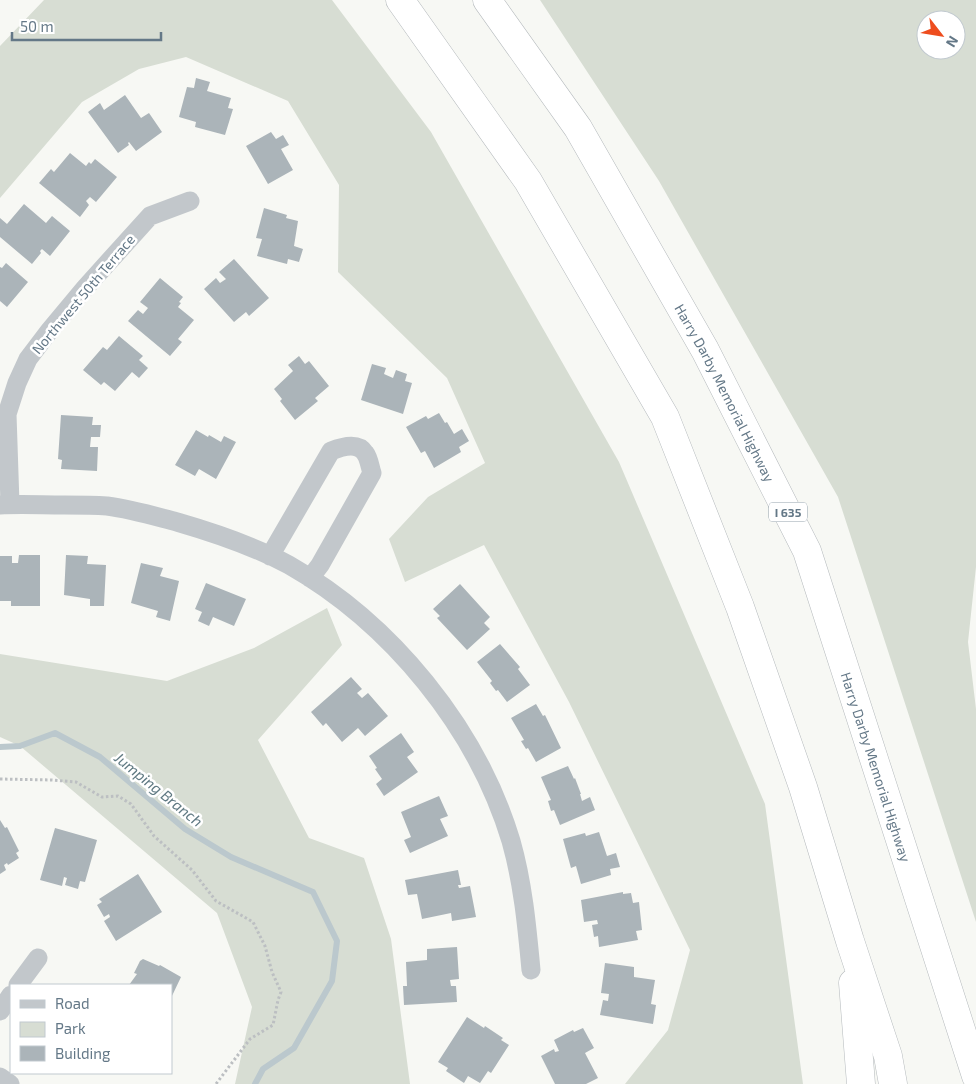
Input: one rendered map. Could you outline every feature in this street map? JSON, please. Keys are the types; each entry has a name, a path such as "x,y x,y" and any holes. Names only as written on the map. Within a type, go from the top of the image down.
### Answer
{"highway":[{"path":"400,0 528,181 665,417 740,607 794,760 888,1056 893,1084"},
{"name":"Harry Darby Memorial Highway","path":"487,0 578,128 705,350 807,551 976,1076"},
{"path":"850,941 861,1084"}],"street":[{"name":"Northwest 50th Terrace","path":"5,505 8,414 17,383 28,359 79,295 150,216 190,200"},
{"path":"270,556 331,451 344,446 358,448 365,453 372,473 310,578"},
{"path":"5,505 107,506 144,513 233,540 270,556 310,578 341,601 399,652 424,680 467,743 493,794 510,840 520,878 531,970"},
{"path":"19,984 38,958"},
{"path":"0,1011 10,996"},
{"path":"0,1077 10,1084"}],"path":[{"path":"0,779 76,782 102,797 118,796 131,804 154,836 192,870 216,900 254,922 265,946 272,972 281,992 273,1025 250,1040 216,1084"}],"green space":[{"path":"44,0 332,0 431,132 619,462 765,804 803,1084 625,1084 668,1030 690,950 569,702 484,545 405,582 389,539 428,497 485,463 447,378 338,272 339,185 288,101 186,57 139,69 82,102 0,198 0,46"},
{"path":"540,0 976,0 976,567 968,642 976,709 976,922 838,497 659,181"},
{"path":"327,608 342,645 258,740 309,838 364,858 391,939 410,1084 235,1084 252,1007 217,913 20,746 0,737 0,654 167,681 254,648"}],"building":[{"path":"196,78 210,82 207,91 231,98 228,108 233,109 225,135 195,127 196,122 179,117 187,87 194,88"},
{"path":"125,95 141,118 149,113 162,132 136,151 129,142 129,145 118,153 88,112 100,103 104,110"},
{"path":"271,132 276,139 283,135 289,145 281,149 293,170 268,184 246,146"},
{"path":"70,153 86,166 95,159 117,177 96,202 90,197 86,201 89,205 80,217 39,183 51,169 54,172"},
{"path":"24,204 46,223 52,216 70,231 50,256 42,249 32,264 0,237 0,218 7,224"},
{"path":"264,208 287,215 286,218 298,221 294,246 303,249 299,262 288,259 287,264 257,256 262,239 256,238"},
{"path":"234,259 269,298 249,316 246,312 234,322 204,289 216,278 220,283 226,279 219,272"},
{"path":"6,263 28,282 7,307 0,301 0,267 2,268"},
{"path":"160,278 183,297 178,307 194,320 178,339 182,342 170,356 128,321 138,310 143,314 148,308 140,302"},
{"path":"119,336 143,356 139,360 148,368 139,378 132,372 115,391 104,382 101,385 83,370 103,347 107,350"},
{"path":"299,356 305,364 309,361 329,386 315,398 318,401 295,420 280,401 282,399 274,389 293,371 288,365"},
{"path":"372,364 386,368 384,374 393,378 396,370 407,374 405,381 412,383 403,414 361,400"},
{"path":"439,413 454,434 462,429 469,441 459,447 461,452 434,468 425,451 421,453 406,427 426,416 428,419"},
{"path":"61,415 93,417 92,425 101,425 100,437 91,437 90,447 98,447 97,471 61,469 62,460 58,459"},
{"path":"196,430 221,442 224,436 236,442 216,479 199,469 195,476 175,465"},
{"path":"19,555 40,555 40,606 11,606 11,601 0,601 0,556 12,556 12,563 18,563"},
{"path":"66,555 88,556 87,564 106,565 104,606 90,606 90,599 64,595"},
{"path":"141,563 163,568 160,576 179,581 170,621 156,617 158,611 131,603"},
{"path":"206,583 246,599 234,626 213,617 209,626 198,621 202,612 195,609"},
{"path":"460,584 490,617 484,623 490,629 467,650 437,618 440,616 433,609"},
{"path":"500,644 520,667 518,669 530,685 507,702 490,683 492,681 477,662"},
{"path":"351,677 362,689 357,693 362,698 368,693 388,716 365,736 358,728 342,742 326,723 323,726 311,712"},
{"path":"536,704 543,716 545,715 561,748 536,762 528,748 526,749 521,741 524,740 511,718"},
{"path":"401,733 414,752 407,757 418,772 384,796 376,784 382,779 369,756"},
{"path":"568,766 575,778 582,801 590,797 595,810 560,825 554,810 551,811 548,801 551,800 541,777"},
{"path":"439,796 448,816 440,819 448,836 410,853 404,840 411,837 401,812"},
{"path":"0,820 5,828 7,827 19,851 16,853 19,858 8,865 7,863 4,865 6,870 0,874"},
{"path":"55,828 97,840 85,882 80,881 78,889 65,885 67,878 64,877 62,886 40,880"},
{"path":"599,832 607,856 616,853 620,867 610,869 611,875 581,884 576,866 571,868 563,839 585,833 586,836"},
{"path":"458,870 461,885 458,885 459,888 470,886 476,917 452,921 451,913 422,919 417,894 408,895 405,880"},
{"path":"138,874 162,912 116,941 104,921 110,917 109,914 104,917 97,905 102,902 99,899"},
{"path":"623,892 623,894 631,893 633,903 639,902 642,930 636,931 638,940 599,947 598,936 594,937 592,925 598,924 597,920 584,922 581,900"},
{"path":"457,947 459,979 450,980 451,986 456,986 457,1002 404,1005 403,986 407,986 406,962 427,960 427,949"},
{"path":"143,959 160,965 181,977 172,996 172,984 130,984 137,974 134,973"},
{"path":"605,963 634,967 634,977 655,980 651,1004 656,1005 653,1024 600,1015 603,1000 608,1001 609,994 601,993"},
{"path":"467,1017 503,1038 501,1040 509,1045 491,1073 488,1071 480,1083 468,1076 464,1083 446,1071 448,1068 438,1062"},
{"path":"583,1028 594,1048 585,1053 598,1078 586,1084 555,1084 541,1056 554,1049 555,1052 559,1051 554,1040 573,1030 574,1032"}],"waterway":[{"name":"Jumping Branch","path":"0,747 20,746 55,733 100,757 185,829 231,857 313,892 337,941 332,981 294,1048 263,1069 255,1084"}]}
